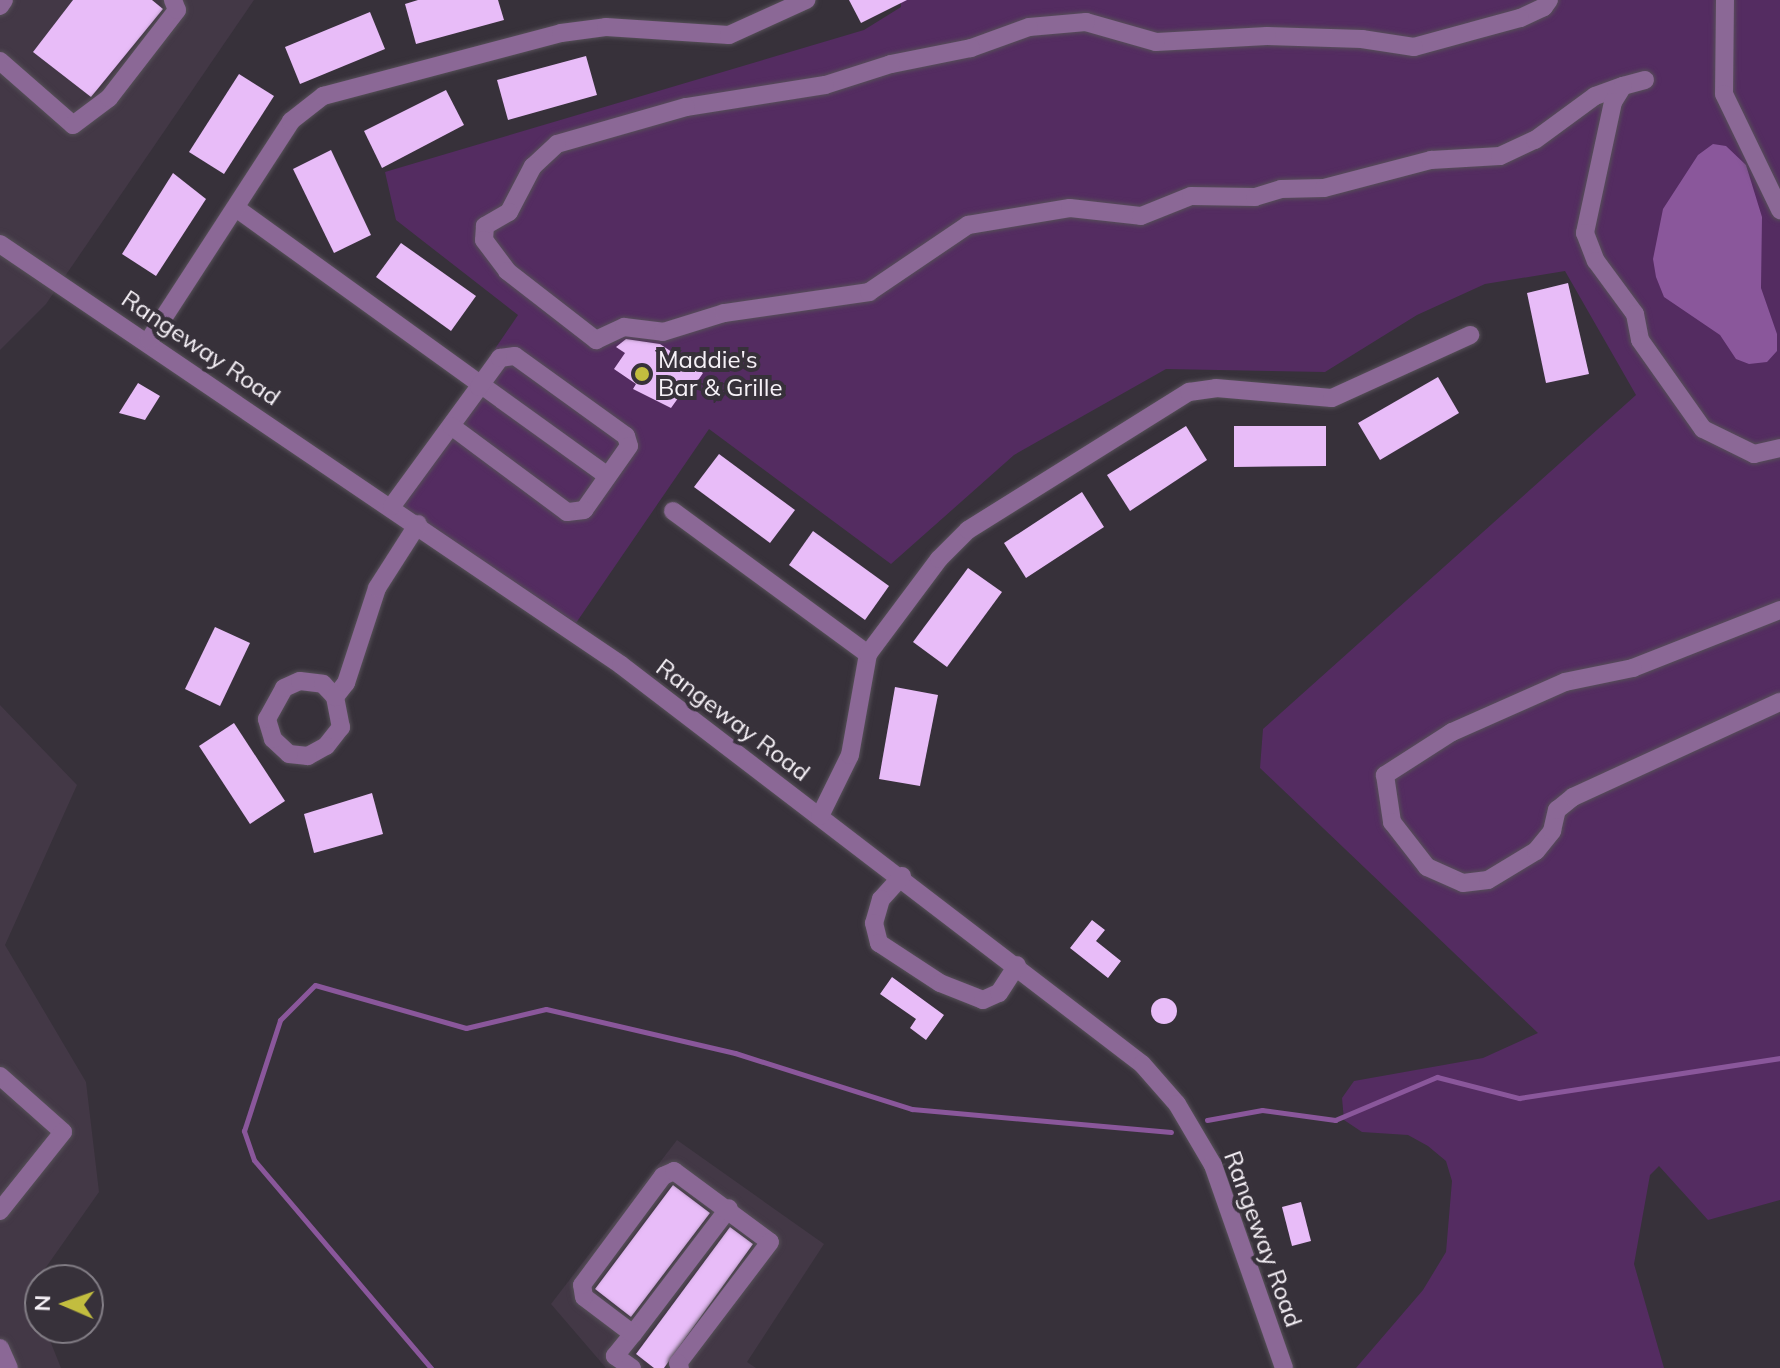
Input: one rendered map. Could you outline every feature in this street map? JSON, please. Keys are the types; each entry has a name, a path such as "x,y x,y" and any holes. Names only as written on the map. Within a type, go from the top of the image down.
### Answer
{"street":[{"path":"0,6 4,0"},
{"path":"0,61 73,125 109,98 177,10 173,0"},
{"path":"149,340 291,121 323,96 561,33 606,27 729,35 806,0"},
{"path":"1549,0 1520,18 1427,46 1267,36 1156,42 1100,24 1029,27 971,48 891,64 825,85 686,107 557,144 533,166 509,212 485,226 484,240 507,271 596,340 624,327 663,332 724,313 869,292 968,225 1070,208 1141,216 1191,196 1255,197 1281,189 1324,188 1431,160 1500,156 1535,140 1584,102 1645,80"},
{"path":"1725,0 1724,94 1780,210"},
{"path":"1623,86 1603,135 1585,233 1596,261 1635,314 1640,340 1703,429 1754,454 1780,448"},
{"path":"236,208 479,387 608,476"},
{"name":"Rangeway Road","path":"0,244 149,340 621,665 902,876 1142,1064 1190,1124 1232,1213 1284,1368"},
{"path":"820,816 850,755 868,654 939,559 968,530 1176,399 1216,388 1332,398 1470,335"},
{"path":"392,506 500,358 515,356 626,436 629,446 584,510 567,512 451,426"},
{"path":"673,511 868,654"},
{"path":"335,697 323,684 300,681 284,688 271,704 267,719 273,739 289,754 308,756 326,746 341,727 335,697 355,662 377,588 418,524"},
{"path":"1780,610 1633,668 1565,682 1452,732 1385,775 1392,822 1407,849 1427,867 1463,883 1488,880 1536,851 1552,831 1557,810 1573,797 1780,702"},
{"path":"902,876 881,899 874,923 879,943 940,983 983,1000 999,993 1017,965"},
{"path":"0,1076 63,1132 0,1211"},
{"path":"633,1334 584,1297 582,1285 663,1176 674,1171 729,1208 770,1242 678,1363 680,1368"},
{"path":"632,1368 615,1356 729,1208"},
{"path":"0,1348 9,1368"}],"shaded area":[{"path":"0,0 254,0 46,304 0,350"},
{"path":"901,0 1780,0 1780,1200 1708,1220 1659,1166 1650,1175 1634,1264 1664,1368 1356,1368 1423,1290 1446,1252 1452,1181 1446,1161 1428,1146 1408,1135 1362,1132 1344,1120 1342,1098 1354,1081 1483,1058 1538,1033 1260,768 1263,729 1636,395 1565,271 1485,284 1417,315 1325,372 1166,369 1014,455 891,564 709,429 576,623 392,500 518,315 396,220 385,172 864,30 901,7"},
{"path":"1713,144 1726,146 1746,165 1762,217 1761,288 1777,334 1777,351 1767,362 1749,364 1736,359 1720,335 1664,297 1656,277 1653,259 1663,209 1698,155"},
{"path":"0,705 77,785 5,945 86,1082 99,1192 48,1264 24,1264 24,1344 51,1344 61,1368 0,1368"},
{"path":"677,1140 824,1244 747,1362 756,1368 606,1368 551,1304"}],"building":[{"path":"73,0 152,0 163,9 91,97 33,52"},
{"path":"418,0 498,0 504,20 416,44 405,4"},
{"path":"849,0 907,0 861,23"},
{"path":"370,12 385,49 300,84 285,47"},
{"path":"586,56 597,95 508,120 497,80"},
{"path":"239,74 274,96 224,174 189,152"},
{"path":"446,90 464,125 382,168 364,131"},
{"path":"331,150 371,235 334,253 293,169"},
{"path":"173,173 206,199 156,276 122,254"},
{"path":"401,243 476,296 451,331 376,277"},
{"path":"1568,283 1589,374 1546,383 1527,293"},
{"path":"626,339 660,344 703,373 686,398 681,394 671,408 633,389 636,384 614,369 625,353 616,347"},
{"path":"1438,377 1459,413 1380,460 1358,423"},
{"path":"138,383 160,396 145,420 119,413"},
{"path":"1186,426 1207,460 1130,511 1107,475"},
{"path":"1234,426 1326,426 1326,466 1234,467"},
{"path":"719,454 795,510 770,543 694,487"},
{"path":"1082,492 1104,527 1026,578 1004,543"},
{"path":"813,531 889,586 865,620 789,565"},
{"path":"968,568 1002,592 947,667 913,642"},
{"path":"215,627 250,643 220,706 185,689"},
{"path":"895,687 938,695 920,786 879,779"},
{"path":"234,723 285,801 250,824 199,746"},
{"path":"372,793 383,834 314,853 304,814"},
{"path":"1092,920 1105,930 1096,941 1121,961 1108,978 1070,948"},
{"path":"892,977 944,1015 926,1040 910,1028 916,1019 880,994"},
{"path":"1164,998 1173,1002 1177,1011 1173,1020 1164,1024 1155,1020 1151,1011 1155,1002"},
{"path":"673,1185 710,1213 631,1317 595,1289"},
{"path":"1301,1202 1311,1241 1292,1246 1282,1207"},
{"path":"730,1227 753,1244 664,1368 654,1368 636,1354"}],"waterway":[{"path":"431,1368 254,1160 244,1131 280,1020 315,985 466,1028 546,1009 735,1053 912,1109 1171,1132"},
{"path":"1207,1120 1262,1110 1335,1120 1437,1077 1519,1098 1780,1058"}],"place":[{"name":"Maddie's Bar & Grille","path":"642,374"}]}
